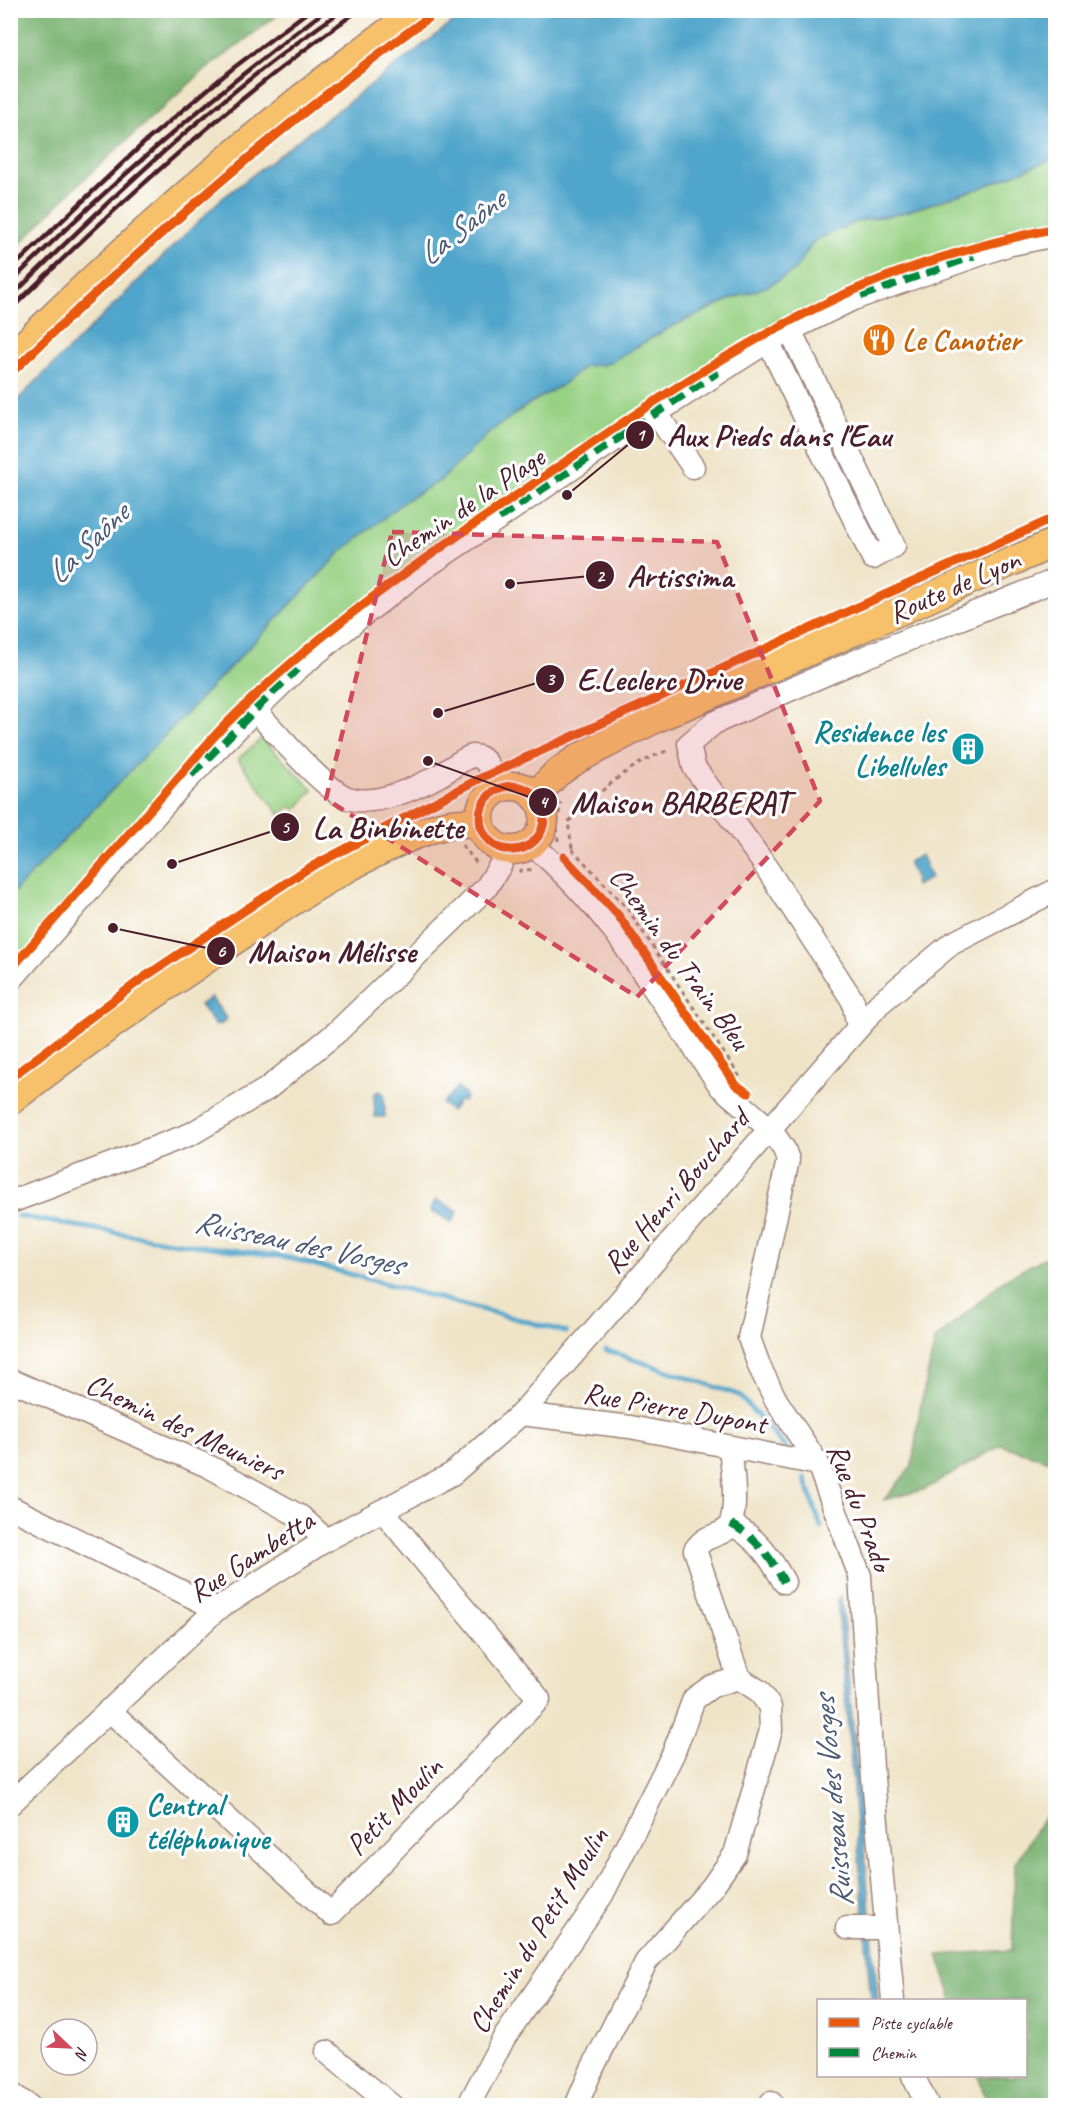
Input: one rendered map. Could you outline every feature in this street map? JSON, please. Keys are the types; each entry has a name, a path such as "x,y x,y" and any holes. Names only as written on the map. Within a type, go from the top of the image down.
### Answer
{"main road":[{"path":"10,358 139,236 215,169 336,72 419,10"},
{"name":"Route de Lyon","path":"535,796 557,773 579,758 642,724 1056,543"},
{"path":"508,786 527,790 535,796 542,805 545,815 544,826 529,856 488,840 480,823 487,798 498,789 508,786"},
{"path":"10,1101 154,994 276,912 348,869 397,842 432,828 459,822 480,823"}],"street":[{"name":"Chemin de la Plage","path":"10,981 178,789 255,710 295,671 415,575 656,413 768,341 854,299 1007,245 1056,235"},
{"path":"768,341 873,558 894,546 790,330"},
{"path":"656,413 693,467"},
{"path":"865,1029 853,1001 762,861 694,767 689,744 714,723 865,657 1056,580"},
{"path":"255,710 326,784 349,798 376,799 408,790 472,756 479,756 485,761 498,789"},
{"path":"10,1202 191,1134 267,1089 337,1032 486,888 501,864 529,856"},
{"name":"Rue du Prado","path":"529,856 556,866 611,926 721,1087 770,1129 784,1149 788,1160 749,1338 760,1368 776,1400 818,1464 860,1576 872,1767 893,1999"},
{"name":"Rue Henri Bouchard","path":"521,1414 770,1129 865,1029 879,1004 951,944 1056,890"},
{"name":"Chemin des Meuniers","path":"10,1380 210,1467 302,1517 326,1540"},
{"name":"Rue Pierre Dupont","path":"521,1414 630,1427 818,1464"},
{"name":"Rue Gambetta","path":"10,1804 217,1608 326,1540 452,1474 521,1414"},
{"path":"576,2106 591,2071 646,1962 712,1887 735,1854 771,1730 771,1707 759,1691 739,1677 695,1550 702,1539 726,1530 731,1524 735,1486 730,1448"},
{"path":"10,1507 217,1608"},
{"name":"Petit Moulin","path":"109,1710 331,1914 539,1699 383,1511"},
{"path":"731,1524 744,1530 772,1559 784,1582"},
{"name":"Chemin du Petit Moulin","path":"468,2106 504,2038 602,1895 673,1754 694,1699 712,1686 739,1677"},
{"path":"847,1928 886,1928"},
{"path":"327,2052 392,2106"},
{"path":"914,2077 928,2106"}],"path":[{"path":"572,849 568,822 604,789 651,755 689,744"},
{"path":"529,856 557,837 559,808 564,795"},
{"path":"457,839 485,873"}],"highlighted area":[{"path":"392,532 717,542 820,801 637,997 326,799"}],"green space":[{"path":"11,10 283,11 199,75 72,190 11,253"},
{"path":"1055,158 1055,231 854,294 350,619 11,975 11,895 341,552 406,500 440,481 491,431 529,404 562,385 585,366 607,364 669,328 731,299 766,287 794,271 814,241 858,221 902,213 980,188"},
{"path":"262,738 313,790 296,810 291,806 280,815 238,759"},
{"path":"1055,1252 1055,1463 1001,1445 926,1489 884,1500 912,1466 920,1408 935,1340 1005,1279"},
{"path":"1055,1779 1055,2105 988,2105 978,2077 1027,2077 1027,1999 953,1999 938,1955 1012,1950 1015,1863 1054,1803"}],"water":[{"name":"La Saône","path":"470,11 1055,11 1055,158 980,188 902,213 858,221 814,241 794,271 766,287 731,299 669,328 607,364 585,366 562,385 529,404 491,431 440,481 406,500 341,552 11,895 11,406 220,200"},
{"path":"921,855 931,878 915,886 916,880 908,862"},
{"path":"211,997 226,1018 222,1024 215,1025 200,1005"},
{"path":"457,1087 466,1098 464,1101 459,1101 451,1111 442,1104"},
{"path":"379,1091 384,1094 385,1117 375,1117 374,1094"},
{"path":"436,1199 458,1211 452,1222 430,1210"},
{"path":"841,1596 878,1999 871,1999 837,1599"}],"waterway":[{"name":"Ruisseau des Vosges","path":"18,1216 171,1242 286,1257 566,1332"},
{"name":"Ruisseau des Vosges","path":"606,1350 739,1395 786,1448"},
{"name":"Ruisseau des Vosges","path":"805,1478 821,1527"}],"railway":[{"path":"10,270 146,141 232,69 310,10"},
{"path":"10,283 86,210 163,141 243,74 326,10"},
{"path":"12,296 130,182 212,110 298,42 343,10"},
{"path":"10,310 178,153 267,79 359,10"}],"marked path":[{"path":"861,296 974,256"},
{"path":"499,518 718,372"},
{"path":"191,775 297,669"},
{"path":"731,1524 748,1535 762,1549 784,1582"}],"cycle path":[{"path":"10,374 112,277 218,184 326,94 439,10"},
{"path":"10,970 222,728 291,663 328,632 442,547 667,394 781,326 848,293 906,270 965,250 1056,228"},
{"path":"10,1078 143,978 307,869 481,778 1056,517"},
{"path":"506,786 518,786 535,795 542,806 544,818 542,830 535,841 518,850 506,850 494,845 485,836 480,824 480,812 485,800 494,791 506,786"},
{"name":"Chemin du Train Bleu","path":"564,857 618,915 736,1085 748,1093"}],"place":[{"name":"Le Canotier","path":"879,340"},
{"name":"Aux Pieds dans l'Eau","path":"567,495"},
{"name":"Artissima","path":"510,584"},
{"name":"E.Leclerc Drive","path":"438,713"},
{"name":"Residence les Libellules","path":"968,749"},
{"name":"Maison BARBERAT","path":"428,761"},
{"name":"La Binbinette","path":"172,864"},
{"name":"Maison Mélisse","path":"113,928"},
{"name":"Central téléphonique","path":"123,1822"}]}
